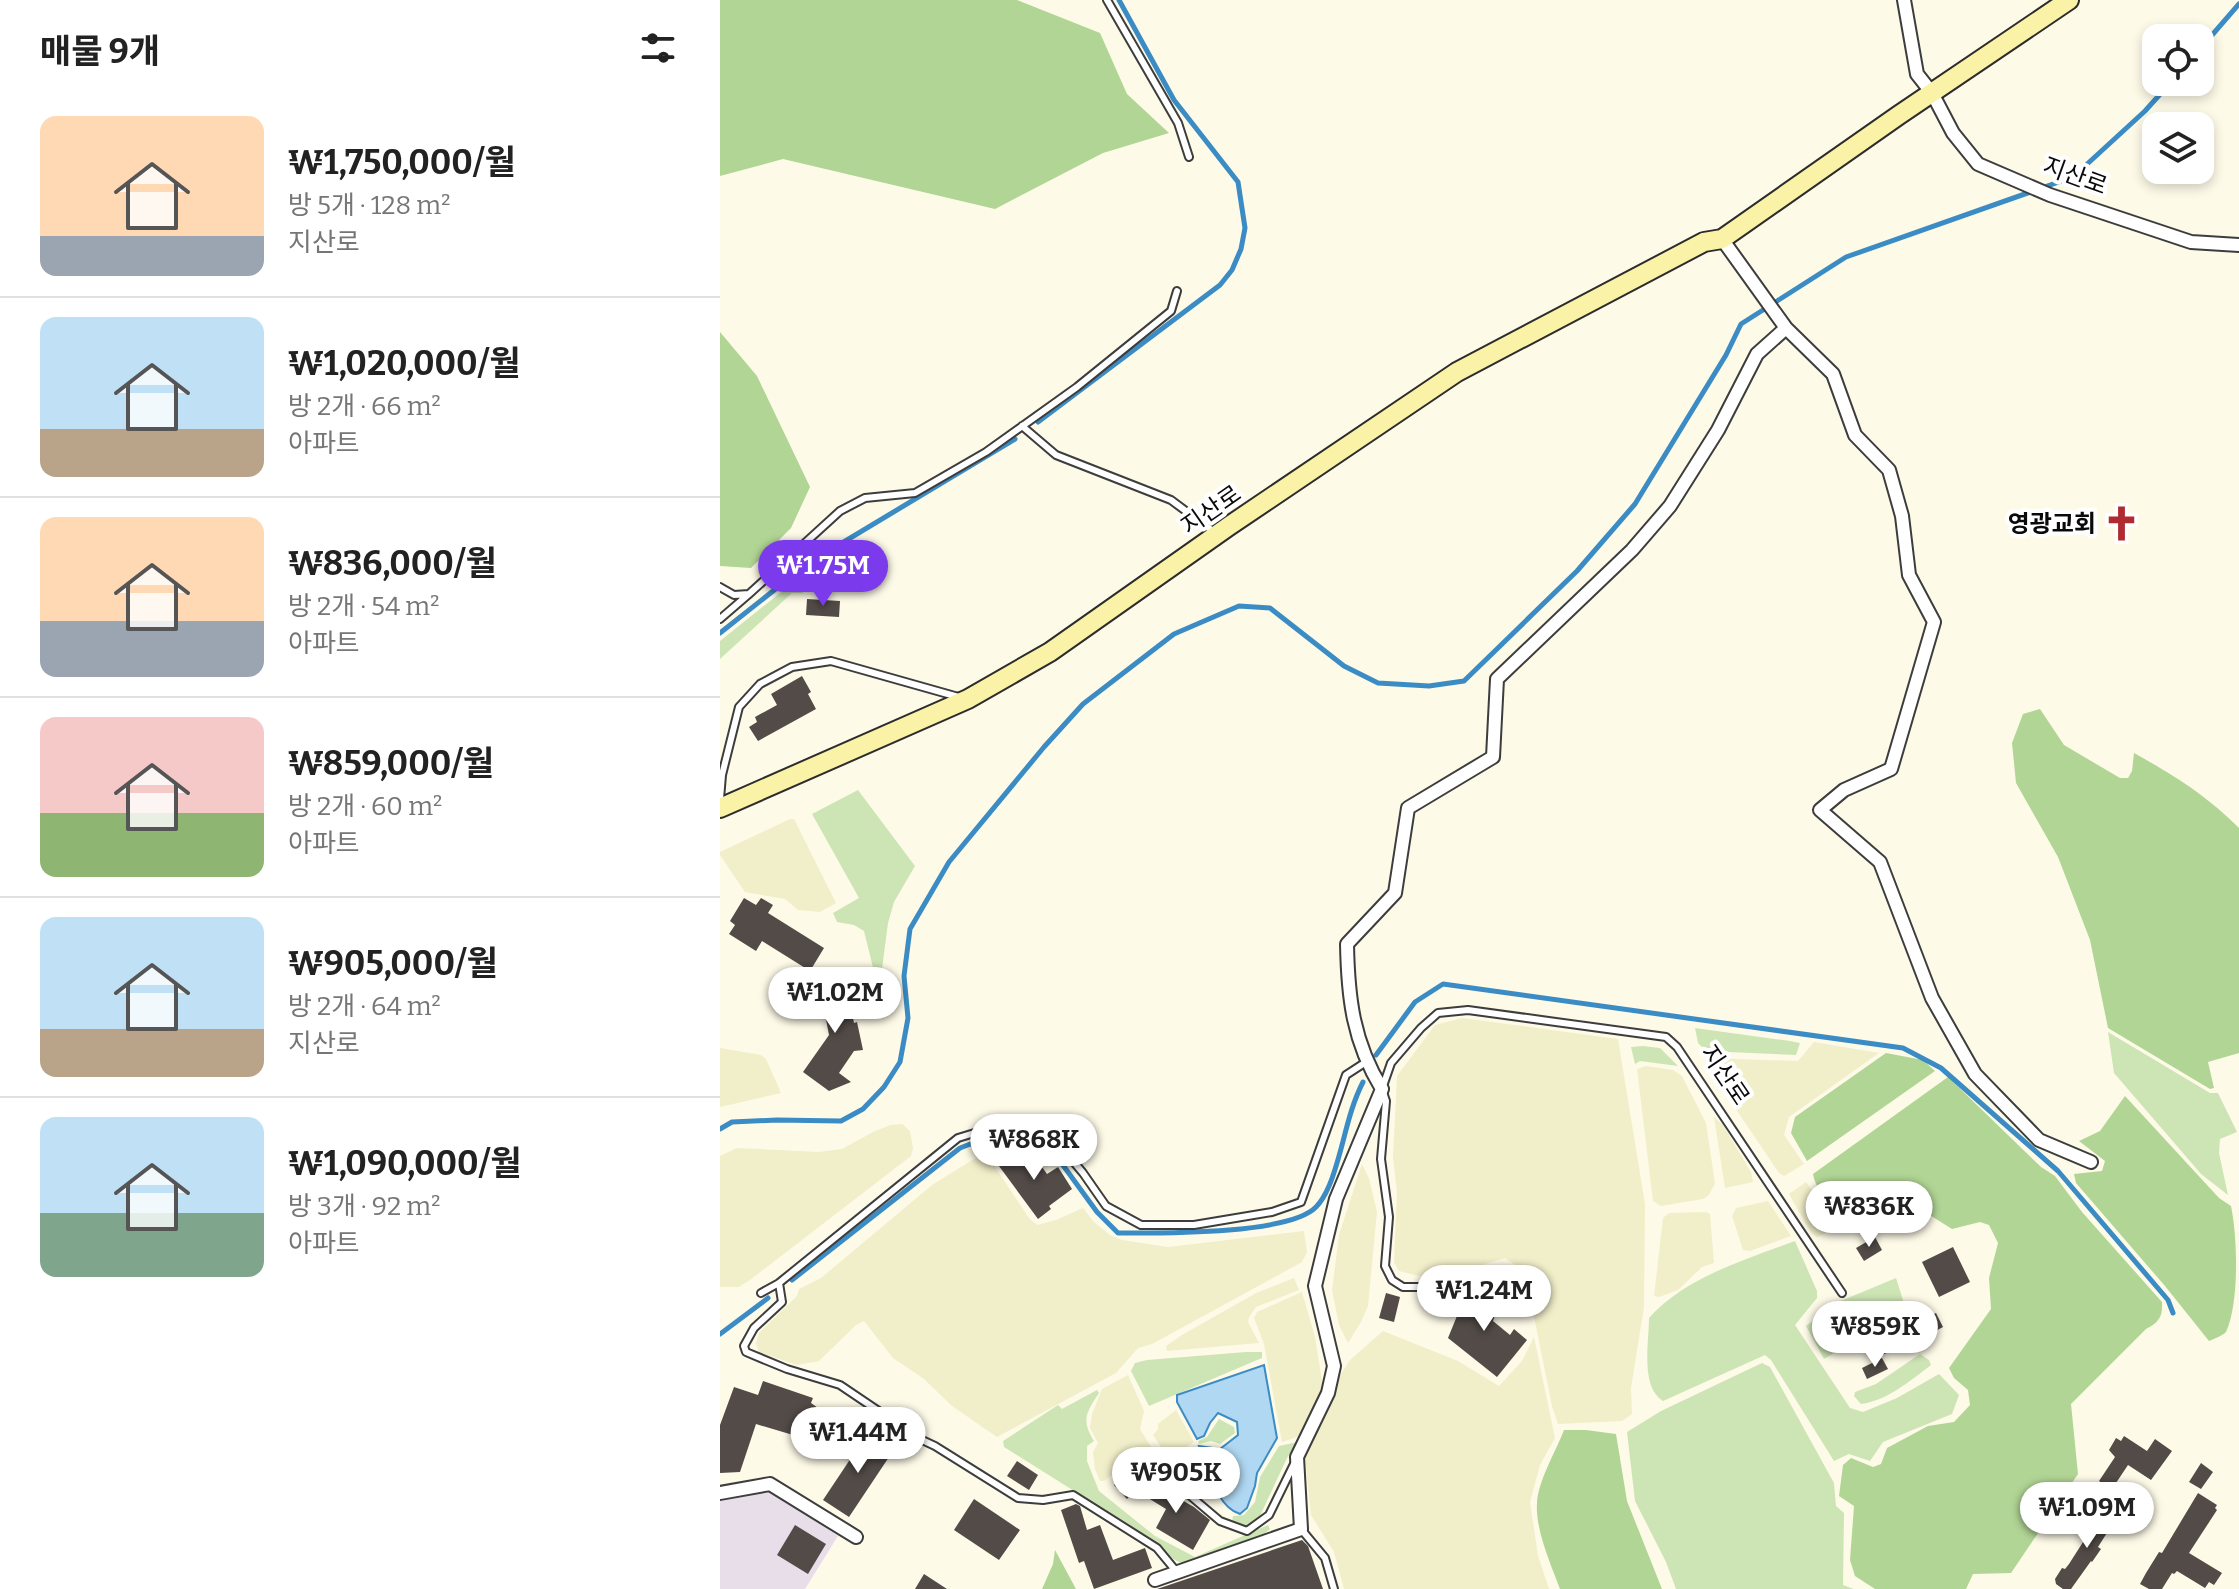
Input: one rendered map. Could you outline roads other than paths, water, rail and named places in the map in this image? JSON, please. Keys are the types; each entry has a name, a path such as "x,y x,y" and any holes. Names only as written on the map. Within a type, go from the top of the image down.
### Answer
{"main road":[{"name":"지산로","path":"720,808 968,699 1050,652 1217,534 1457,372 1704,242 1722,239 2069,0"}],"street":[{"path":"1904,0 1917,74 1932,93"},
{"name":"지산로","path":"1932,93 1953,133 1978,164 2050,195 2191,242 2239,245"},
{"path":"1722,239 1786,328 1833,374 1855,435 1889,470 1902,516 1909,575 1934,622 1891,769 1844,790 1820,810 1880,862 1932,998 1975,1074 2039,1140 2091,1162"},
{"name":"지산로","path":"1301,1529 1297,1457 1328,1393 1334,1366 1315,1286 1336,1199 1382,1089 1366,1062 1347,992 1347,944 1395,893 1408,808 1493,757 1497,679 1632,550 1670,506 1718,430 1757,354 1786,328"},
{"path":"720,1493 770,1484 856,1537"},
{"path":"1155,1580 1301,1529"}],"lane":[{"path":"1107,0 1178,123 1189,157"},
{"path":"720,619 840,511 865,498 915,493 986,452 1077,387 1171,311 1177,291"},
{"path":"1022,426 1056,455 1171,500 1217,534"},
{"path":"720,587 734,595 749,594"},
{"path":"720,799 722,775 739,707 760,684 792,667 831,661 968,699"},
{"name":"지산로","path":"1515,1295 1509,1278 1499,1273 1435,1287 1403,1287 1392,1280 1385,1266 1389,1217 1381,1159 1386,1101 1382,1089 1391,1063 1402,1048 1438,1013 1468,1010 1666,1037 1677,1047 1842,1293"},
{"path":"761,1293 779,1283 958,1138 1004,1124 1053,1137 1106,1206 1141,1225 1194,1225 1272,1212 1301,1202 1346,1075 1366,1062"},
{"path":"779,1283 782,1302 754,1328 744,1346 746,1352 787,1369 840,1385 920,1439 1018,1498 1043,1500 1073,1495 1157,1548 1177,1573"},
{"path":"1161,1471 1220,1521 1247,1531 1269,1515 1297,1457"},
{"path":"1301,1529 1325,1558 1334,1589"}],"water":[{"path":"1264,1365 1277,1438 1257,1473 1247,1508 1240,1514 1232,1510 1219,1495 1199,1446 1220,1449 1238,1435 1237,1422 1218,1413 1204,1436 1197,1439 1177,1402 1177,1395"}],"waterway":[{"path":"1038,422 1220,285 1232,270 1241,249 1245,228 1238,182 1174,100 1119,0"},
{"path":"2214,33 2239,4"},
{"path":"720,1129 732,1122 841,1121 863,1109 884,1087 900,1062 908,1018 904,976 910,929 949,862 1083,704 1174,634 1239,606 1270,608 1344,666 1378,683 1429,686 1464,681 1577,571 1635,504 1726,355 1741,324 1846,257 2073,177 2158,96"},
{"path":"720,633 807,564 1015,439"},
{"path":"1376,1055 1415,1002 1443,984 1903,1048 1941,1068 2058,1171 2168,1300 2173,1313"},
{"path":"792,1280 960,1148 991,1136 1042,1139 1097,1212 1118,1233 1252,1228 1301,1216 1316,1207 1328,1189 1363,1082"},
{"path":"720,1334 768,1298"}],"place":[{"name":"영광교회","path":"2122,524"}]}
